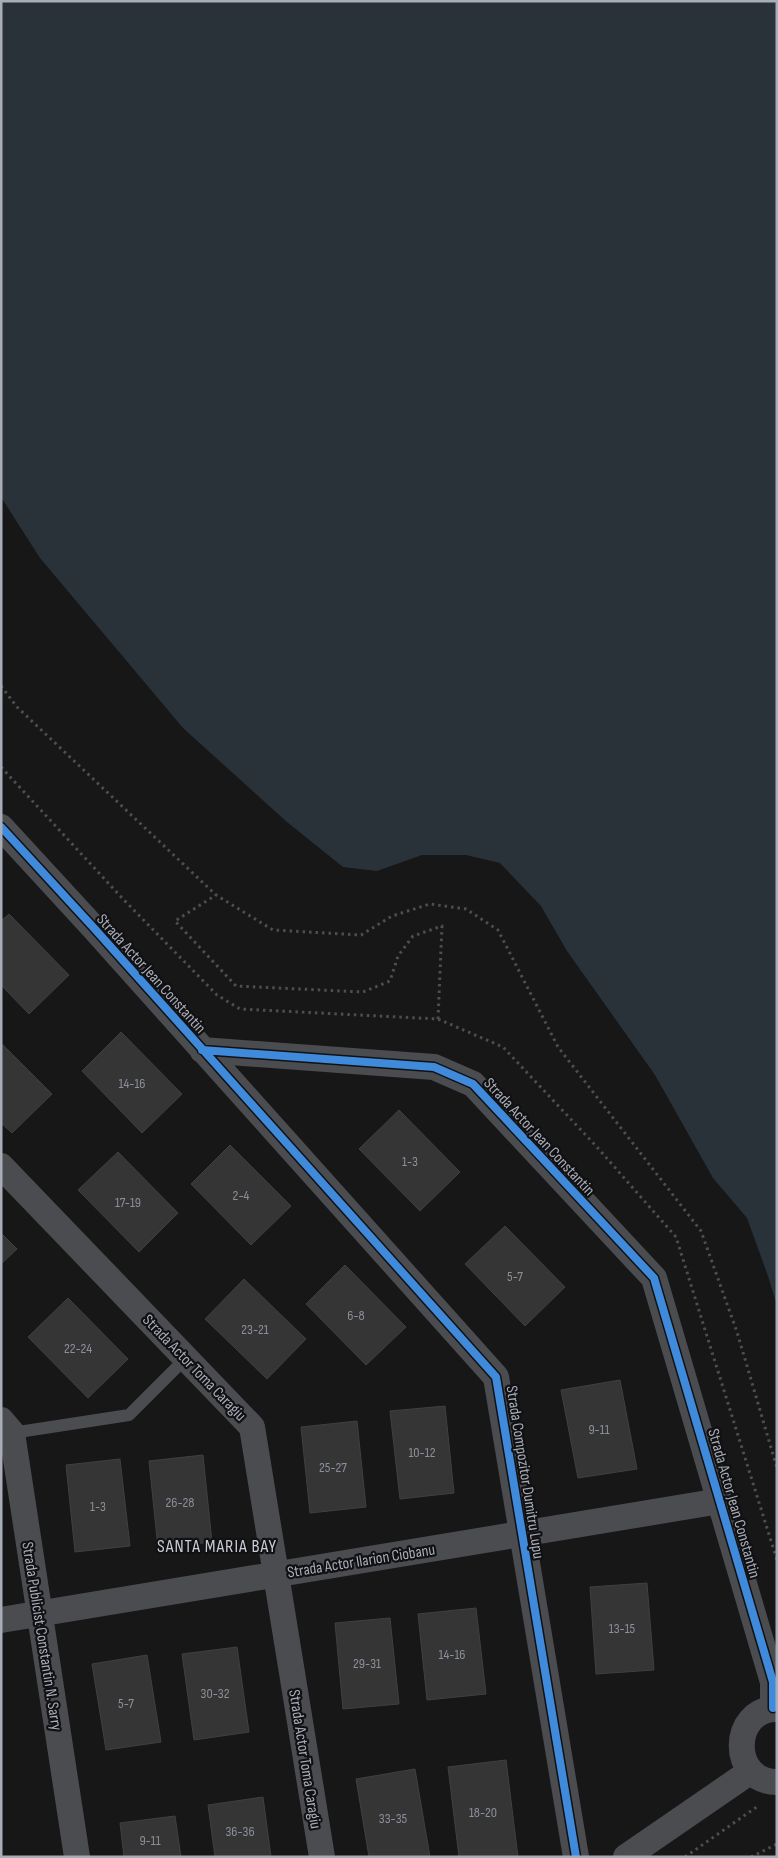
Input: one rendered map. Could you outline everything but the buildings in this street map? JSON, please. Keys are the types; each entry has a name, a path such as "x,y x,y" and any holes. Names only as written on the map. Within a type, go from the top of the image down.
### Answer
{"street":[{"name":"Strada Actor Jean Constantin","path":"1,827 202,1050 434,1067 474,1084 654,1278 773,1682 775,1708 762,1712 752,1718 741,1738 741,1750 744,1761 751,1771"},
{"name":"Strada Compozitor Dumitru Lupu","path":"202,1050 496,1377 576,1857"},
{"name":"Strada Actor Toma Caragiu","path":"1,1166 252,1426 322,1857"},
{"name":"Strada Publicist Constantin N. Sarry","path":"7,1426 40,1613 77,1857"},
{"name":"Strada Actor Ilarion Ciobanu","path":"1,1620 720,1500"},
{"path":"626,1857 751,1771 760,1778 777,1782"}],"lane":[{"path":"7,1426 129,1415 186,1358"}],"path":[{"path":"1,686 17,707 216,895 273,930 361,935 392,916 430,904 466,908 498,930 558,1047 701,1231 737,1332 777,1468"},
{"path":"1,767 123,899 217,995 240,1009 438,1019 503,1047 596,1146 676,1238 777,1560"},
{"path":"216,895 175,921 236,986 363,992 390,981 398,956 413,936 442,926 438,1019"},
{"path":"685,1857 759,1805"},
{"path":"751,1857 777,1844"}],"shaded area":[{"path":"1,1 777,1 777,1306 747,1218 713,1178 655,1075 567,951 541,906 500,863 466,855 422,855 377,871 343,867 287,822 183,728 40,558 1,497"}],"cycle path":[{"path":"1,827 496,1377 576,1857"},
{"path":"202,1050 434,1067 473,1084 654,1278 773,1682 773,1708"}],"district":[{"name":"SANTA MARIA BAY","path":"217,1546"}]}
